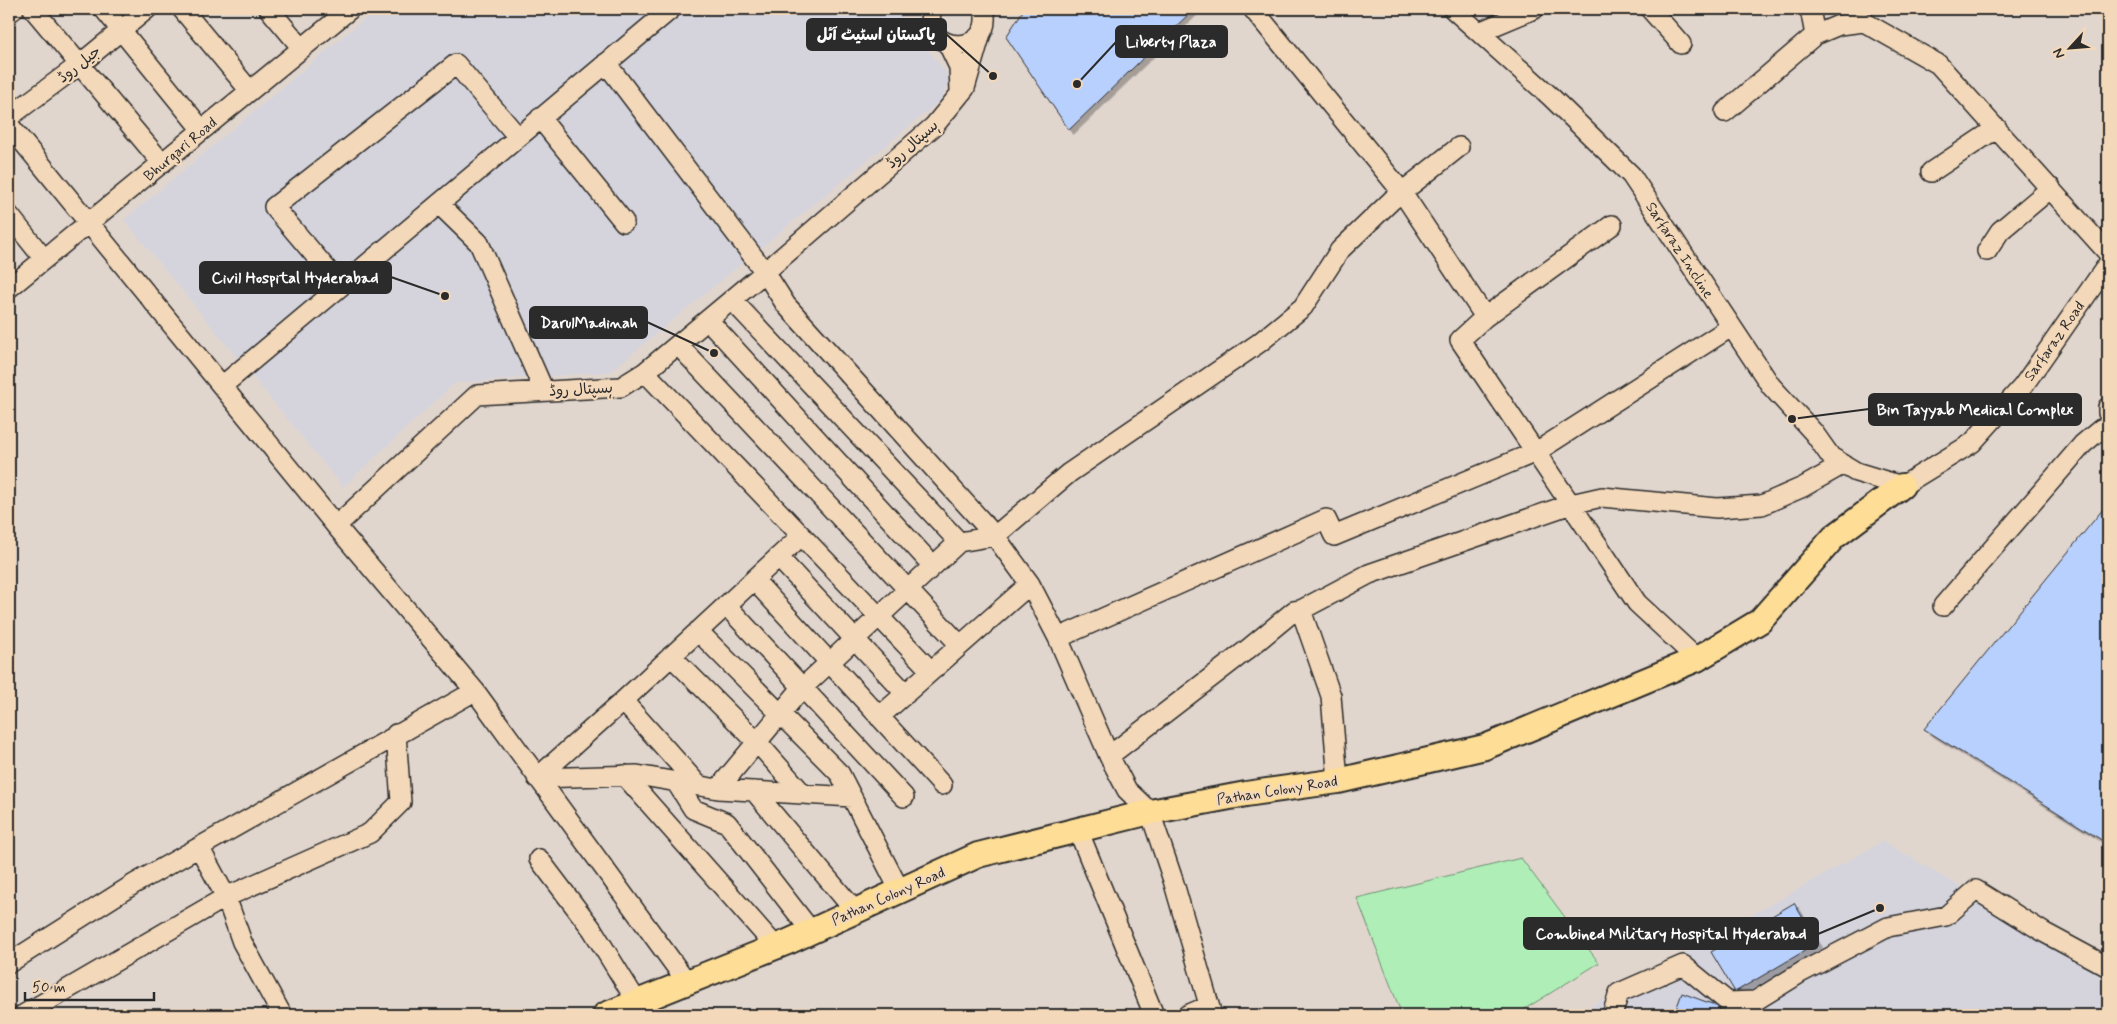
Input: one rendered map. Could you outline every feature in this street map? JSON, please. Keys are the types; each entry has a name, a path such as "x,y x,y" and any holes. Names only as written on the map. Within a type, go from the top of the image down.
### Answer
{"main road":[{"name":"Pathan Colony Road","path":"605,1015 640,1009 688,982 776,947 978,855 1150,812 1246,794 1338,781 1485,747 1697,659 1760,621 1834,537 1902,486"}],"street":[{"path":"9,13 14,9"},
{"path":"32,9 162,163"},
{"path":"104,9 202,130"},
{"name":"جیل روڈ","path":"9,118 79,65 147,9"},
{"path":"182,9 250,91"},
{"path":"269,9 301,47"},
{"name":"Bhurgari Road","path":"9,288 301,47 350,9"},
{"path":"222,386 671,9"},
{"path":"948,44 963,45 970,43 994,9"},
{"path":"1253,9 1402,192 1485,317"},
{"name":"Sarfaraz Incline","path":"1453,9 1551,97 1631,175 1771,386 1814,433 1831,457 1856,472 1902,486"},
{"path":"1479,32 1534,9"},
{"path":"1650,9 1681,44"},
{"path":"1810,9 1815,35"},
{"name":"ہسپتال روڈ","path":"927,13 936,36 948,44 959,67 961,87 953,104"},
{"name":"ہسپتال روڈ","path":"336,526 477,395 621,387 644,372 732,300 934,126 965,88 983,22"},
{"path":"1725,112 1815,35 1839,24 1864,22 1938,64 2108,253"},
{"path":"606,63 765,272 786,305 995,536 1030,584 1058,638 1108,756 1127,790 1150,812 1173,880 1210,1011 1187,1015"},
{"path":"341,286 274,206 456,64 518,137"},
{"path":"540,118 624,222"},
{"path":"9,125 336,526 475,691 688,982"},
{"path":"1931,172 1997,128"},
{"path":"718,789 803,688 959,542 995,536 1069,473 1259,342 1303,307 1340,250 1402,192 1459,147"},
{"path":"1987,251 2000,232 2051,188"},
{"path":"438,204 479,243 544,391"},
{"path":"9,215 44,259"},
{"path":"1612,225 1485,317 1460,340 1638,603 1697,659"},
{"name":"Sarfaraz Road","path":"1902,486 1972,442 2023,386 2108,264"},
{"path":"732,300 959,542"},
{"path":"708,320 934,566"},
{"path":"1058,638 1326,519 1334,536 1536,452 1731,327"},
{"path":"678,345 960,645"},
{"path":"644,372 931,671"},
{"path":"2108,407 2108,413"},
{"path":"1943,606 2083,444 2101,429 2108,427"},
{"path":"1108,756 1248,649 1294,611 1301,610 1369,574 1571,504 1602,497 1717,508 1762,505 1787,495 1842,464"},
{"path":"537,778 801,536"},
{"path":"778,556 906,694"},
{"path":"754,580 942,785"},
{"path":"879,717 1030,584"},
{"path":"726,605 904,797"},
{"path":"1301,610 1331,696 1338,781"},
{"path":"698,631 840,774 900,891"},
{"path":"671,656 757,742 803,794"},
{"path":"11,957 134,884 475,691"},
{"path":"623,700 699,786"},
{"path":"23,1015 226,897 370,833 401,802 396,734"},
{"path":"537,778 624,775 718,789 852,797"},
{"path":"624,775 776,947"},
{"path":"676,782 693,809 727,823 811,931"},
{"path":"754,791 855,912"},
{"path":"1078,830 1154,1015"},
{"path":"199,847 226,897 242,942 282,1015"},
{"path":"540,858 592,929 640,1009"},
{"path":"1612,1015 1619,993 1683,965 1728,1002 1753,1008 1802,972 1888,927 1946,916 1976,890 2045,933 2108,967"}],"shaded area":[{"path":"376,9 896,9 950,77 941,100 610,372 455,383 343,487 124,220"},
{"path":"1883,841 2108,975 2108,1015 1575,1015"}],"green space":[{"path":"1521,858 1599,963 1515,1015 1402,1015 1357,898"}],"building":[{"path":"1024,9 1194,9 1069,130 1006,37"},
{"path":"2108,503 2108,844 1924,729"},
{"path":"1794,903 1818,943 1735,992 1711,952"},
{"path":"1682,993 1734,1012 1732,1015 1674,1015"}],"place":[{"name":"پاکستان اسٹیٹ آئل","path":"993,76"},
{"name":"Liberty Plaza","path":"1077,84"},
{"name":"Civil Hospital Hyderabad","path":"445,296"},
{"name":"DarulMadinah","path":"714,353"},
{"name":"Bin Tayyab Medical Complex","path":"1792,419"},
{"name":"Combined Military Hospital Hyderabad","path":"1880,908"}]}
